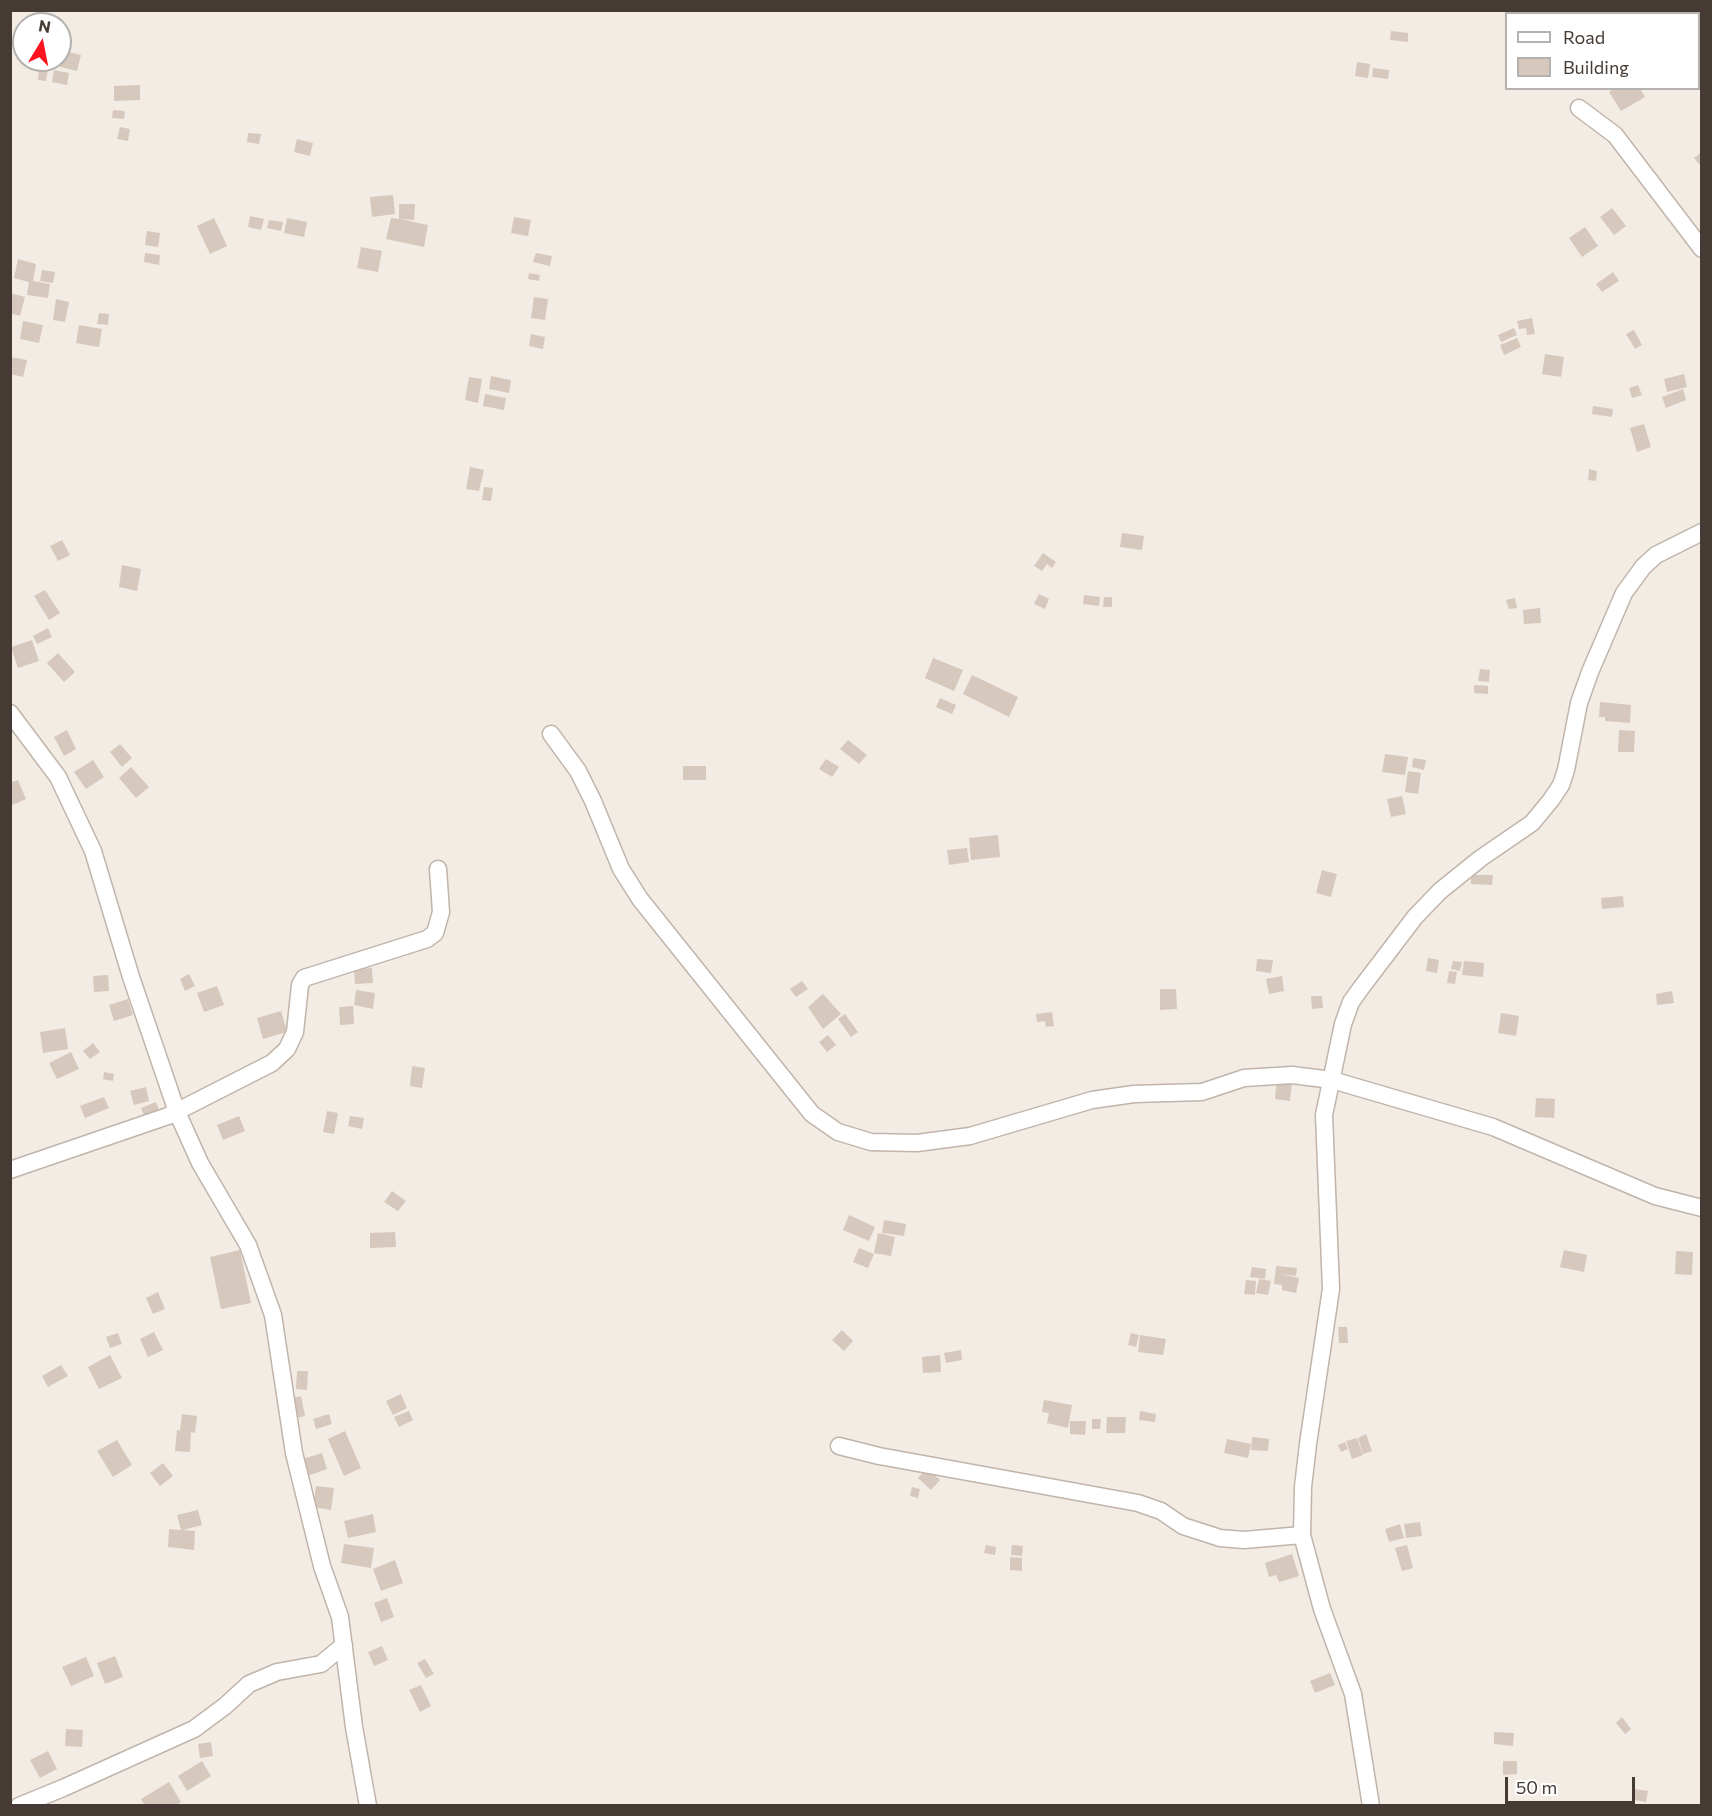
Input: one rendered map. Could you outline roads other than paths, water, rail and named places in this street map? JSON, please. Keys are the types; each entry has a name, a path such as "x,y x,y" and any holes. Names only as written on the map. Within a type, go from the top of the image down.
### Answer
{"street":[{"path":"1579,108 1615,135 1701,249"},
{"path":"1371,1806 1353,1694 1322,1609 1302,1535 1303,1487 1308,1444 1331,1289 1332,1258 1323,1139 1324,1115 1343,1024 1351,1002 1385,955 1440,891 1481,858 1532,823 1561,785 1579,703 1606,632 1624,593 1643,567 1656,555 1701,532"},
{"path":"10,713 58,777 93,851 143,1014 177,1112 200,1163 248,1245 273,1315 294,1453 322,1566 340,1617 368,1806"},
{"path":"551,734 578,771 621,869 640,899 812,1114 838,1132 871,1143 917,1143 970,1136 1092,1100 1134,1094 1202,1092 1244,1078 1292,1075 1332,1080 1493,1127 1655,1196 1701,1208"},
{"path":"10,1170 177,1112 279,1058 296,1032 300,985 304,978 427,939 435,933 441,912 438,869"},
{"path":"839,1446 879,1456 1138,1503 1155,1508 1183,1526 1220,1538 1253,1540 1302,1535"},
{"path":"19,1806 194,1729 225,1706 249,1684 277,1672 321,1664 344,1645"}]}
